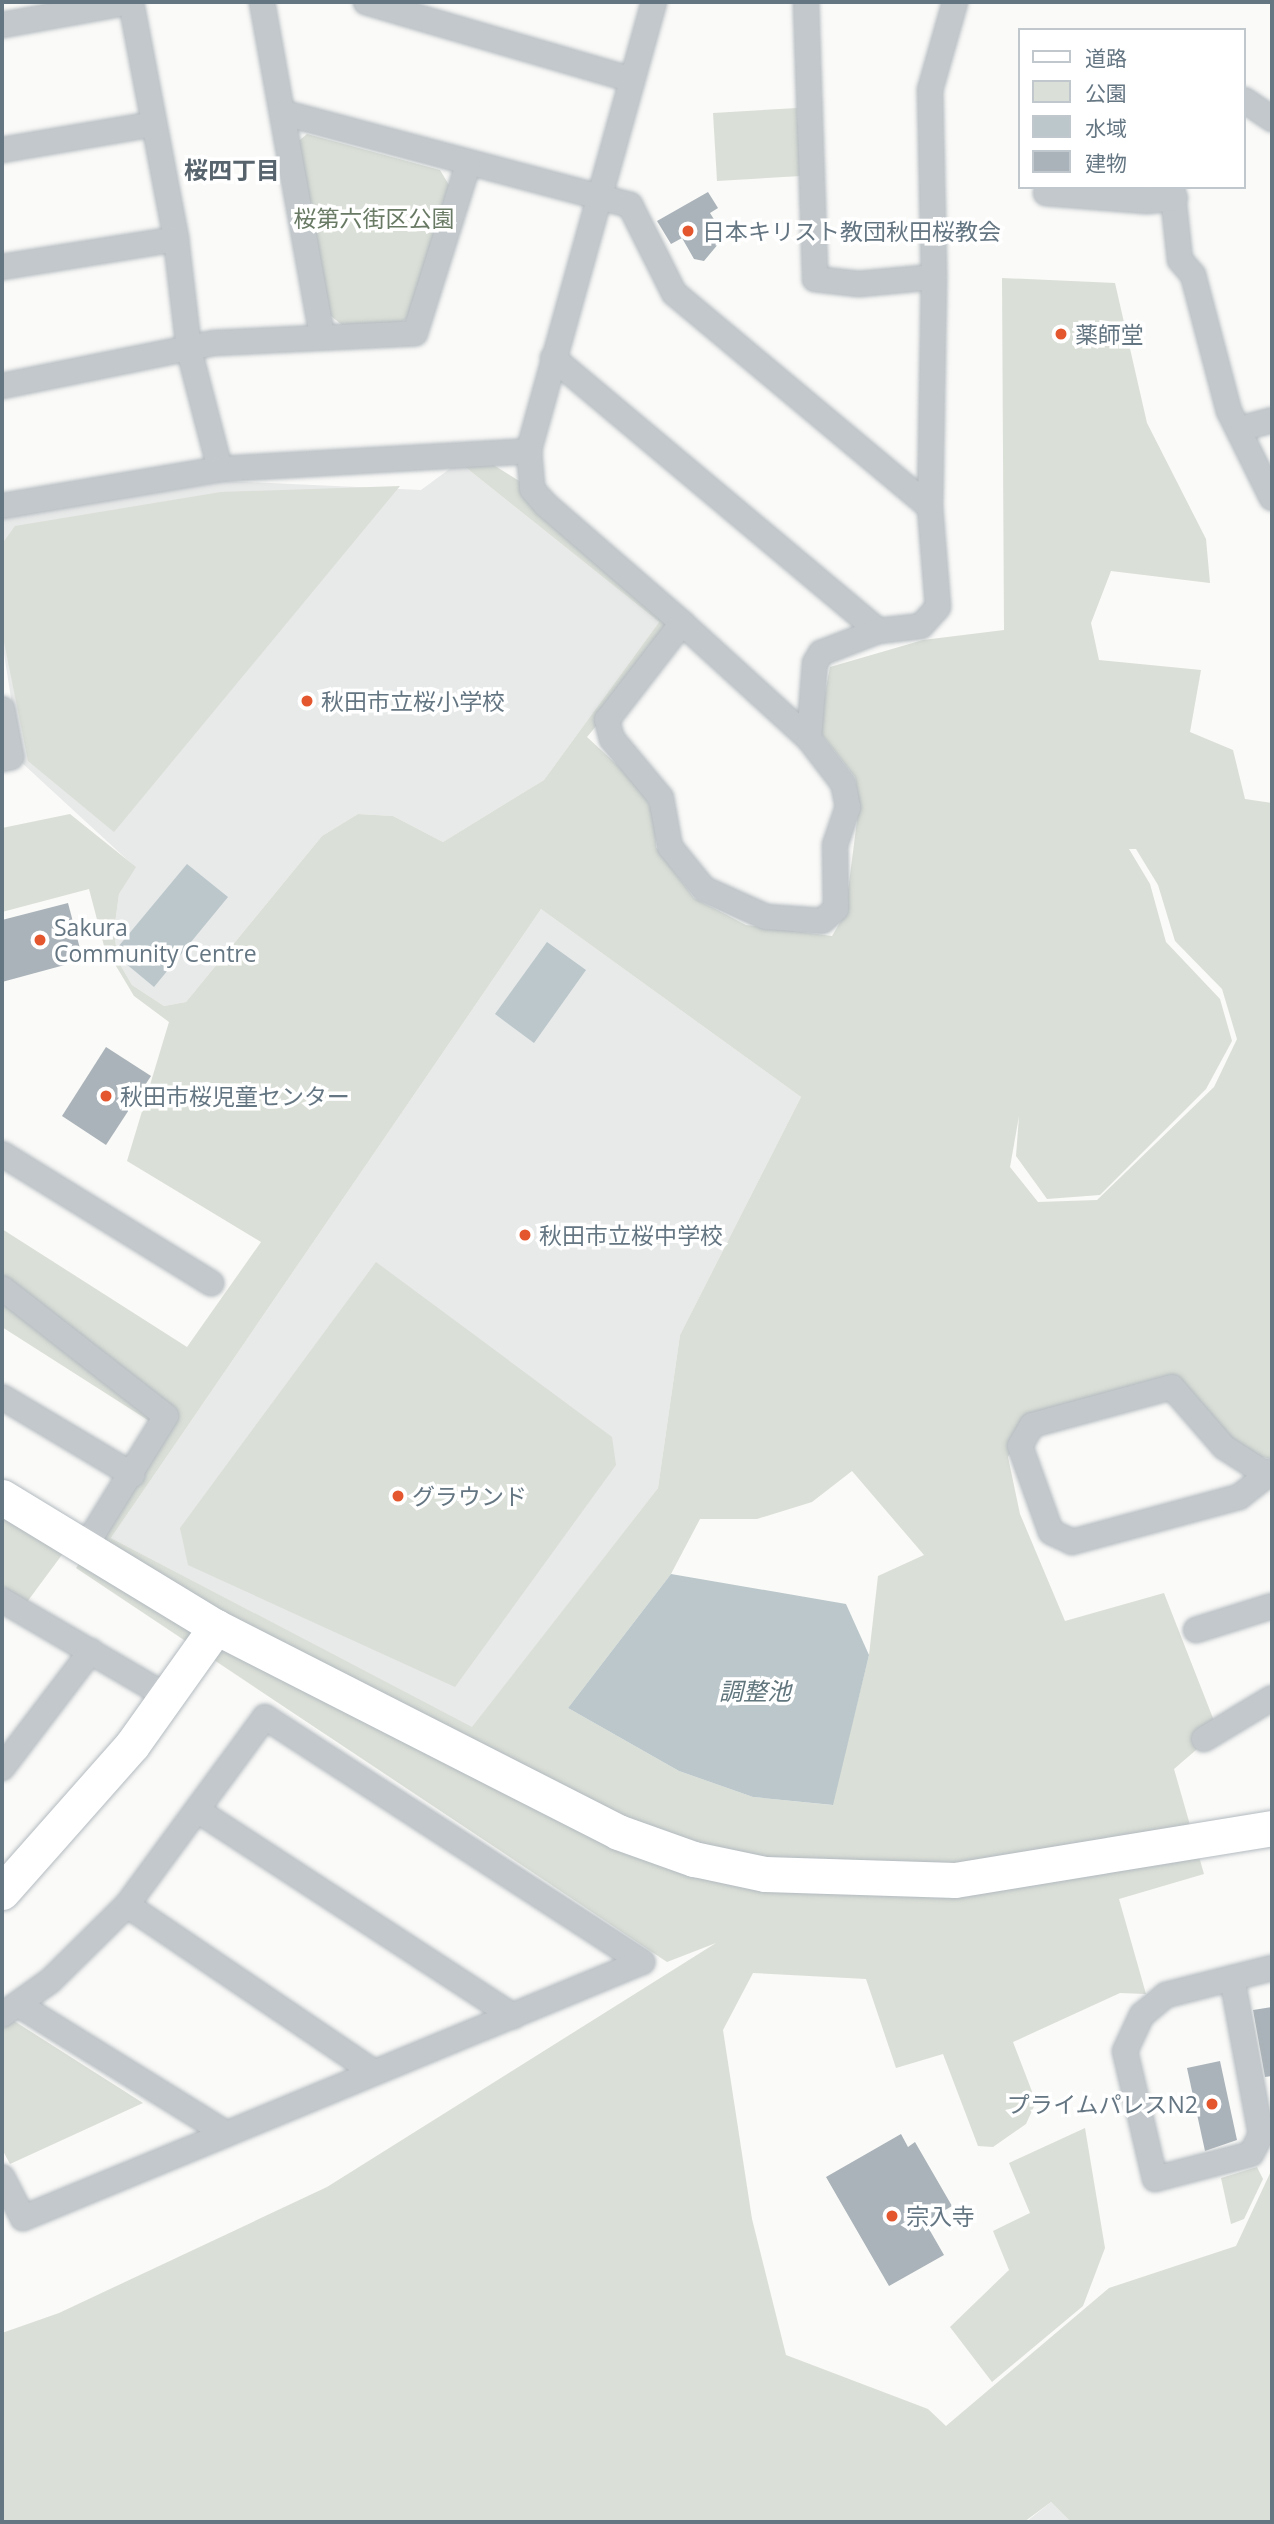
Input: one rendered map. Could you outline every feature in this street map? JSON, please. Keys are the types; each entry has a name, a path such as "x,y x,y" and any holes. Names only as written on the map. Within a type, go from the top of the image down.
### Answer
{"street":[{"path":"2,25 131,2 176,239 189,350 220,469"},
{"path":"261,2 284,113 322,336"},
{"path":"366,2 629,79"},
{"path":"654,2 629,79 529,451 532,489 682,623 809,739 843,783 848,807 835,845 836,909 822,921 794,921 745,909 692,878 670,847 661,798 612,739 607,720 682,623"},
{"path":"806,2 815,279 859,284 934,277"},
{"path":"809,739 815,663 821,653 878,631 921,626 938,607 930,507 934,277 930,90 955,2"},
{"path":"1246,101 1272,119"},
{"path":"284,113 596,200 631,205 674,293 930,507"},
{"path":"2,150 154,124"},
{"path":"2,386 214,343 415,333 468,165"},
{"path":"1046,193 1147,201 1173,192 1180,231 1177,250 1193,275 1230,411 1243,428 1272,498"},
{"path":"2,267 176,239"},
{"path":"553,358 878,631"},
{"path":"1243,428 1272,419"},
{"path":"2,506 220,469 529,451"},
{"path":"2,709 10,757 2,759"},
{"path":"2,1154 211,1283"},
{"path":"2,1288 166,1416 133,1475 85,1547"},
{"path":"1172,1387 1224,1447 1269,1472 1239,1497 1072,1542 1051,1532 1020,1446 1032,1425 1172,1387"},
{"path":"2,1397 133,1475"},
{"path":"2,1497 216,1627 618,1832 694,1859 765,1874 955,1880 1272,1828"},
{"path":"2,1600 166,1696"},
{"path":"1196,1630 1272,1606"},
{"path":"2,1892 76,1813 216,1627"},
{"path":"2,1768 91,1651"},
{"path":"1204,1739 1272,1698"},
{"path":"2,2177 23,2218 222,2132 642,1962 265,1717 200,1812 127,1905 10,2010 222,2132"},
{"path":"200,1812 513,2016"},
{"path":"127,1905 372,2071"},
{"path":"1232,1978 1261,2135 1251,2154 1155,2179 1125,2051 1142,2015 1166,1995 1232,1978 1272,1968"}],"shaded area":[{"name":"秋田市立桜小学校","path":"459,462 659,622 544,780 443,842 393,816 358,814 322,836 186,1002 164,1006 132,985 118,961 114,931 119,894 135,867 21,762 2,641 2,517 225,481 421,490"},
{"name":"秋田市立桜中学校","path":"541,909 801,1097 680,1335 658,1488 472,1728 111,1538"},
{"path":"1051,2502 1071,2522 1026,2522"}],"green space":[{"path":"797,108 801,176 717,181 713,113"},
{"name":"桜第六街区公園","path":"307,134 440,170 449,185 414,313 399,324 346,328 327,313 295,144"},
{"path":"1002,278 1115,283 1147,423 1206,539 1210,583 1111,571 1091,623 1099,660 1201,670 1190,732 1233,750 1245,799 1272,803 1272,1459 1239,1453 1167,1376 1037,1412 1008,1457 1020,1514 1065,1621 1164,1593 1218,1731 1174,1769 1204,1874 1119,1899 1146,1994 1120,1993 1013,2042 1036,2102 1026,2124 993,2147 978,2146 943,2054 896,2068 866,1979 753,1973 723,2030 752,2219 786,2355 928,2409 946,2426 1109,2288 1236,2246 1272,2169 1272,2522 1071,2522 1051,2502 1024,2522 2,2522 2,2333 59,2313 327,2187 716,1943 667,1962 76,1568 168,1433 2,1327 2,1229 187,1347 261,1242 127,1161 169,1022 134,996 104,946 89,889 2,912 2,828 70,814 136,867 119,894 114,931 118,961 132,985 164,1006 186,1002 322,836 358,814 393,816 443,842 544,780 659,622 459,462 479,456 532,489 682,623 587,737 640,786 655,816 656,847 694,898 746,925 832,936 845,914 859,805 855,777 818,730 830,667 923,640 1004,630","holes":["1129,849 1136,849 1158,885 1175,941 1222,989 1237,1039 1214,1087 1097,1200 1038,1202 1010,1167 1019,1116 1016,1156 1047,1199 1100,1195 1206,1089 1232,1041 1220,999 1166,942 1150,884","541,909 801,1097 680,1335 658,1488 472,1727 111,1538","852,1471 924,1555 878,1576 869,1655 832,1805 753,1797 679,1771 568,1708 671,1574 700,1519 757,1519 812,1502"]},
{"path":"400,486 114,832 28,761 2,632 2,544 15,526 221,492"},
{"name":"グラウンド","path":"376,1262 612,1437 616,1465 455,1687 188,1565 180,1528"},
{"path":"2,1510 67,1548 27,1602 2,1586"},
{"path":"11,2019 143,2103 10,2164 2,2149 2,2025"},
{"path":"1085,2128 1105,2248 1083,2306 992,2382 950,2327 1009,2270 993,2231 1030,2213 1009,2163"},
{"path":"1257,2167 1263,2179 1244,2219 1231,2224 1221,2178"}],"water":[{"path":"187,864 228,897 154,987 113,953"},
{"path":"547,942 586,970 534,1043 495,1014"},
{"name":"調整池","path":"671,1574 846,1604 869,1655 833,1805 753,1797 679,1771 568,1708"}],"building":[{"name":"日本キリスト教団秋田桜教会","path":"708,192 718,208 710,213 715,221 708,225 719,243 704,261 694,259 682,238 671,244 657,221"},
{"name":"Sakura Community Centre","path":"68,903 83,960 2,982 2,920"},
{"name":"秋田市桜児童センター","path":"106,1047 151,1076 106,1145 62,1116"},
{"path":"1272,2007 1272,2076 1265,2077 1253,2010"},
{"name":"プライムパレスN2","path":"1220,2061 1237,2140 1205,2151 1187,2068"},
{"name":"宗入寺","path":"901,2134 908,2147 915,2142 952,2206 925,2222 944,2255 889,2286 826,2177"}],"place":[{"name":"日本キリスト教団秋田桜教会","path":"688,231"},
{"name":"薬師堂","path":"1061,334"},
{"name":"秋田市立桜小学校","path":"307,701"},
{"name":"Sakura Community Centre","path":"40,940"},
{"name":"秋田市桜児童センター","path":"106,1096"},
{"name":"秋田市立桜中学校","path":"525,1235"},
{"name":"グラウンド","path":"398,1496"},
{"name":"プライムパレスN2","path":"1212,2104"},
{"name":"宗入寺","path":"892,2216"}],"district":[{"name":"桜四丁目","path":"232,170"}]}
